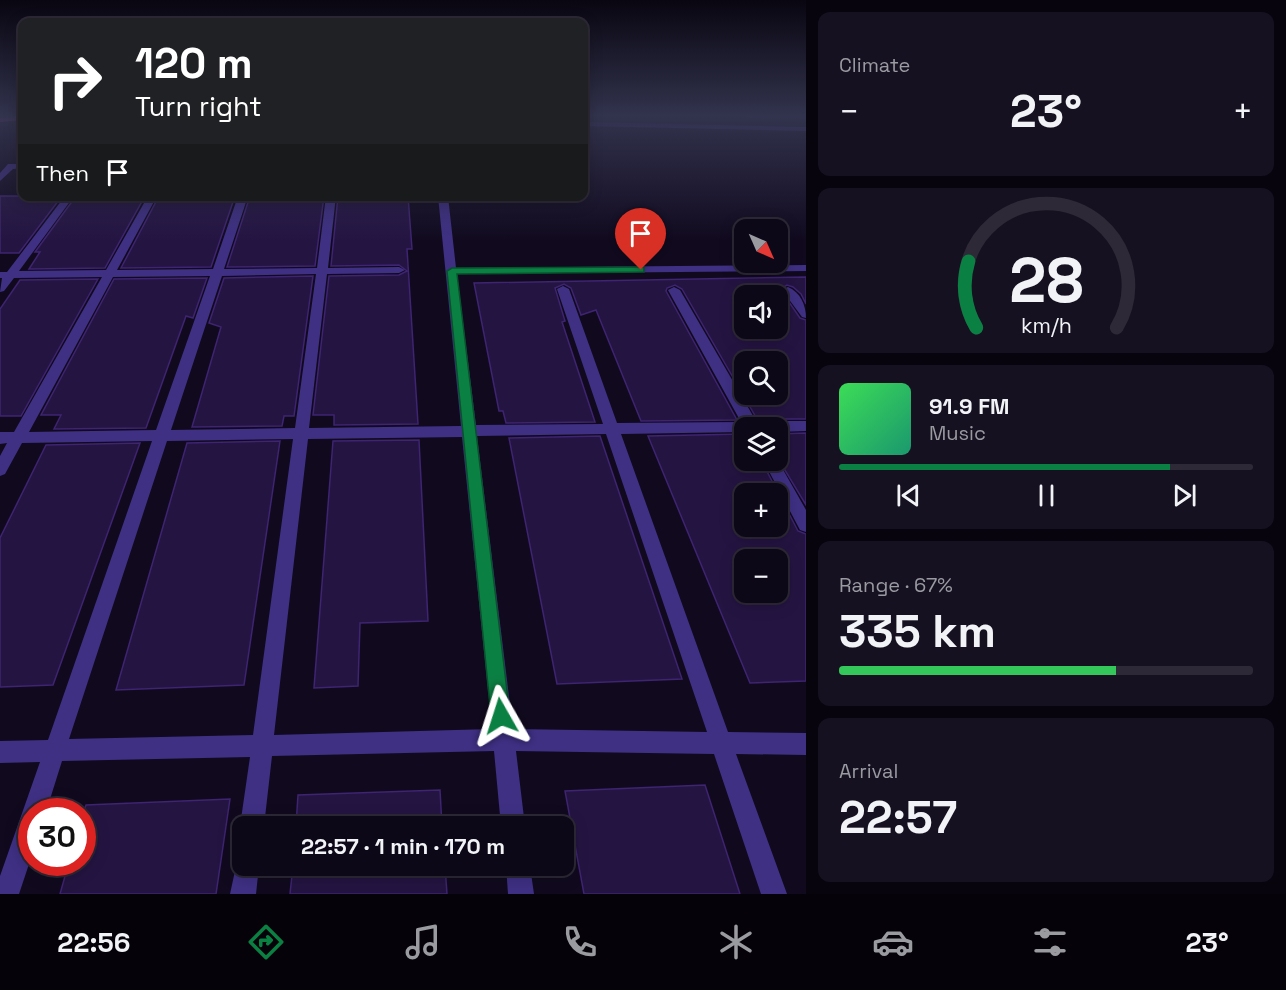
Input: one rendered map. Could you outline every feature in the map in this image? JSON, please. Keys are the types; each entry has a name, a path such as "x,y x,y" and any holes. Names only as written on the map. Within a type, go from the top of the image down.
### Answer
{"street":[{"path":"0,178 11,166 18,166"},
{"path":"0,289 5,275 66,201"},
{"path":"0,470 150,201"},
{"path":"39,798 241,201"},
{"path":"253,816 330,201"},
{"path":"444,201 512,816"},
{"path":"452,271 806,268"},
{"path":"5,275 399,270"},
{"path":"563,289 774,894"},
{"path":"674,290 745,417"},
{"path":"788,290 806,314"},
{"path":"788,426 806,426"},
{"path":"0,438 734,427"},
{"path":"776,471 806,525"},
{"path":"0,752 503,740 806,744"},
{"path":"6,894 18,859"},
{"path":"243,894 246,876"},
{"path":"519,876 521,894"}],"building":[{"path":"0,196 18,196 18,201 58,201 19,253 0,253"},
{"path":"72,201 142,201 105,268 29,269 40,252 35,252"},
{"path":"156,201 233,201 211,267 121,268"},
{"path":"248,201 323,201 315,266 227,267"},
{"path":"338,201 408,201 412,249 407,249 418,424 334,425 334,415 313,415 329,276 399,275 407,271 399,265 331,266"},
{"path":"313,276 294,416 284,416 282,426 192,427 221,327 209,323 224,278"},
{"path":"806,277 806,304 801,294 788,285 734,285 734,339 788,339 788,301 800,318 806,320 806,419 756,417 749,405 788,405 788,351 734,351 734,379 682,289 675,285 667,288 666,291 735,417 734,420 641,421 596,310 581,315 571,288 564,284 555,288 565,321 562,322 595,422 506,423 503,411 499,411 474,283"},
{"path":"207,278 193,318 186,316 146,428 54,429 61,415 41,415 114,279"},
{"path":"98,279 21,416 0,416 0,309 20,280"},
{"path":"806,433 806,505 785,471 788,471 788,434"},
{"path":"734,434 734,471 767,471 773,483 734,483 734,537 788,537 788,512 798,531 806,534 806,681 750,683 648,436"},
{"path":"600,436 682,679 557,684 509,438"},
{"path":"419,440 428,621 360,623 358,686 314,688 333,441"},
{"path":"280,441 244,685 116,690 187,443"},
{"path":"140,443 53,685 0,687 0,538 46,445"},
{"path":"705,785 740,894 584,894 574,840 574,816 570,816 565,791"},
{"path":"440,790 441,816 297,816 298,795"},
{"path":"230,799 216,894 60,894 65,876 96,876 96,805"},
{"path":"292,876 446,876 447,894 290,894"}],"route":[{"path":"501,716 452,271 641,270"}]}
